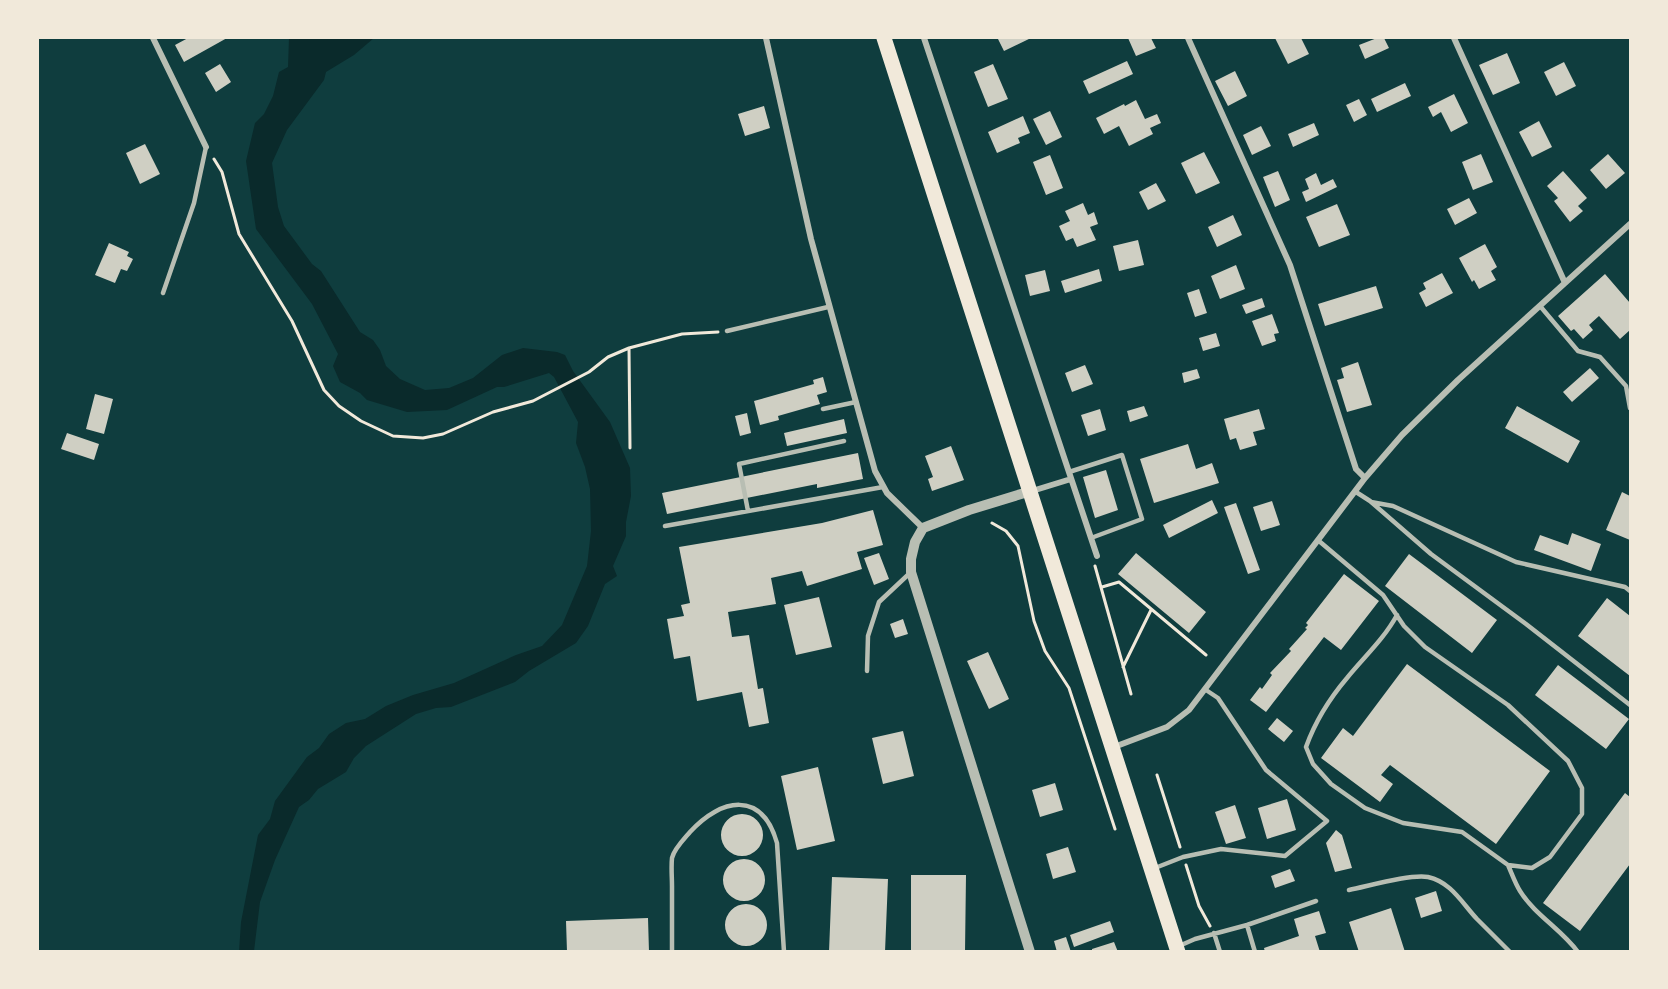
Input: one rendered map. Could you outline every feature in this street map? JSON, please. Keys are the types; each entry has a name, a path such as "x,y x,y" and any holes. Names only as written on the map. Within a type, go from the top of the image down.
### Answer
{"main road":[{"path":"884,38 1178,949"}],"street":[{"path":"153,38 206,147"},
{"path":"766,38 828,307 875,471 887,493 923,528"},
{"path":"924,38 1097,556"},
{"path":"1188,38 1290,266 1356,469 1365,478"},
{"path":"1454,38 1565,282"},
{"path":"1113,747 1167,727 1189,710 1365,478 1402,435 1430,406 1630,224"},
{"path":"1030,951 911,572 911,559 915,542 923,528 960,513 1070,476"}],"lane":[{"path":"163,293 194,203 206,147"},
{"path":"1540,306 1578,351 1600,357 1626,386 1630,408"},
{"path":"727,331 828,307"},
{"path":"823,409 856,402"},
{"path":"748,511 739,464 844,441"},
{"path":"1070,476 1122,455 1142,519 1091,538"},
{"path":"665,526 883,486"},
{"path":"1356,492 1370,501 1431,554 1630,705"},
{"path":"1370,501 1393,506 1516,562 1630,591"},
{"path":"1319,541 1383,595 1397,615 1404,626 1425,646 1508,705 1568,761 1582,788 1582,814 1550,857 1532,868 1508,865 1462,832 1403,823 1365,808 1331,784 1313,764 1306,747 1314,726 1346,679 1364,660 1397,615"},
{"path":"867,671 868,636 879,602 911,572"},
{"path":"1152,870 1183,856 1221,849 1285,856 1327,820 1266,770 1218,698 1206,690"},
{"path":"672,951 672,856 699,822 723,806 734,804 745,805 757,811 774,831 777,843 783,951"},
{"path":"1508,865 1520,892 1536,910 1567,937 1578,951"},
{"path":"1349,890 1397,880 1426,877 1441,882 1455,893 1510,951"},
{"path":"1178,949 1214,933 1246,925 1316,901"},
{"path":"1246,925 1255,951"},
{"path":"1214,933 1220,951"}],"path":[{"path":"206,147 222,172 240,234 292,321 324,390 339,406 361,421 393,436 423,438 443,434 493,412 533,401 589,372 608,357 629,348 682,334 727,331"},
{"path":"629,348 630,448"},
{"path":"992,524 1006,531 1018,546 1032,614 1046,651 1069,688 1115,829"},
{"path":"1097,556 1095,565 1131,694"},
{"path":"1102,587 1119,582 1206,655"},
{"path":"1123,667 1151,610"},
{"path":"1032,614 1039,612"},
{"path":"1103,614 1109,618"},
{"path":"1157,775 1160,786"},
{"path":"1199,906 1214,933"}],"water":[{"path":"289,38 374,38 354,55 326,72 324,80 287,130 272,163 278,207 284,226 312,264 321,271 360,332 373,340 386,366 400,379 425,390 449,388 473,378 502,355 523,348 565,355 573,371 610,422 630,468 631,496 626,536 613,566 617,576 605,584 588,626 576,643 515,682 451,707 436,708 416,714 366,746 354,758 346,772 318,789 299,807 275,860 260,902 254,951 239,952 241,922 258,835 270,819 275,801 307,757 319,748 329,734 346,723 365,719 386,706 454,683 542,646 562,625 587,566 591,531 590,489 576,443 578,422 554,377 549,373 504,387 497,387 447,410 407,412 367,400 360,393 340,382 333,366 338,354 312,304 256,229 246,161 255,123 264,114 273,96 279,72 288,67"}],"building":[{"path":"188,38 227,38 184,62 175,45"},
{"path":"1031,38 1004,51 998,39"},
{"path":"1128,38 1151,38 1156,48 1136,56"},
{"path":"1275,38 1301,38 1309,54 1288,64"},
{"path":"1377,38 1384,38 1389,48 1365,59 1359,45"},
{"path":"1507,53 1520,83 1493,95 1479,65"},
{"path":"1127,61 1133,74 1089,94 1083,81"},
{"path":"1564,62 1576,86 1556,96 1544,72"},
{"path":"220,64 231,82 216,92 205,73"},
{"path":"993,64 1008,99 988,107 974,72"},
{"path":"1235,71 1247,96 1228,106 1215,81"},
{"path":"1405,83 1411,96 1377,112 1371,99"},
{"path":"1454,94 1468,123 1451,132 1441,112 1433,117 1428,107"},
{"path":"1359,99 1367,115 1354,122 1346,105"},
{"path":"1136,100 1145,119 1157,114 1161,123 1150,128 1153,134 1129,146 1119,126 1104,134 1096,118"},
{"path":"764,106 770,128 745,136 738,114"},
{"path":"1050,111 1062,137 1046,145 1033,119"},
{"path":"1023,116 1030,133 1018,138 1020,143 997,153 988,132"},
{"path":"1539,121 1552,147 1532,157 1519,132"},
{"path":"1314,123 1319,135 1293,147 1288,134"},
{"path":"1261,126 1271,146 1252,155 1243,135"},
{"path":"145,144 160,174 140,184 126,153"},
{"path":"1204,152 1220,183 1196,194 1181,163"},
{"path":"1481,154 1493,182 1473,190 1462,162"},
{"path":"1608,154 1625,173 1606,189 1590,170"},
{"path":"1050,155 1063,188 1046,195 1033,162"},
{"path":"1278,171 1290,200 1275,207 1263,177"},
{"path":"1563,171 1587,198 1578,206 1583,211 1570,222 1554,201 1558,198 1547,186"},
{"path":"1316,173 1321,185 1333,179 1337,187 1306,202 1302,192 1309,189 1305,179"},
{"path":"1156,183 1166,201 1148,210 1139,192"},
{"path":"1469,198 1477,213 1455,225 1447,209"},
{"path":"1083,203 1088,215 1094,212 1098,224 1090,227 1096,240 1077,247 1073,238 1066,241 1059,226 1070,221 1065,211"},
{"path":"1337,204 1350,235 1319,247 1306,217"},
{"path":"1233,215 1242,235 1217,247 1208,227"},
{"path":"1138,240 1144,265 1119,271 1113,246"},
{"path":"109,243 129,252 127,256 133,259 127,271 121,269 115,283 95,275"},
{"path":"1485,244 1497,267 1491,271 1496,280 1479,289 1474,280 1472,282 1459,258"},
{"path":"1236,265 1245,289 1220,299 1211,276"},
{"path":"1099,269 1102,281 1065,293 1061,281"},
{"path":"1045,270 1050,291 1030,296 1025,275"},
{"path":"1442,273 1453,293 1426,307 1419,293 1426,289 1423,283"},
{"path":"1605,274 1630,303 1630,330 1620,339 1599,316 1589,325 1593,330 1583,339 1574,329 1571,331 1558,316"},
{"path":"1376,286 1383,308 1325,326 1318,304"},
{"path":"1199,289 1207,313 1195,317 1187,293"},
{"path":"1262,298 1265,307 1246,314 1242,305"},
{"path":"1272,314 1279,333 1274,334 1276,341 1262,346 1252,321"},
{"path":"1216,333 1220,346 1203,351 1199,338"},
{"path":"1358,362 1372,405 1347,412 1337,380 1344,378 1341,368"},
{"path":"1085,365 1093,384 1072,392 1065,373"},
{"path":"1590,368 1599,378 1572,402 1563,392"},
{"path":"1197,369 1200,378 1184,383 1182,373"},
{"path":"823,377 827,392 817,395 820,404 778,416 779,420 760,425 754,401 814,384 813,380"},
{"path":"95,394 113,399 104,434 86,429"},
{"path":"1144,406 1148,416 1130,422 1127,411"},
{"path":"1517,406 1580,441 1568,463 1505,428"},
{"path":"1100,409 1106,430 1088,436 1081,415"},
{"path":"1259,409 1265,429 1253,432 1257,445 1240,450 1236,438 1230,440 1224,419"},
{"path":"747,413 751,433 740,436 735,416"},
{"path":"844,419 847,433 787,446 784,433"},
{"path":"67,433 99,444 94,460 61,449"},
{"path":"1188,444 1196,469 1212,463 1219,483 1154,503 1140,459"},
{"path":"951,446 964,480 932,491 928,479 933,477 925,456"},
{"path":"858,453 863,479 817,488 817,484 667,514 662,493"},
{"path":"1106,470 1118,510 1095,518 1083,477"},
{"path":"1622,492 1630,496 1630,540 1606,530"},
{"path":"1212,500 1218,513 1169,538 1163,525"},
{"path":"1272,501 1280,525 1261,531 1253,507"},
{"path":"1236,503 1260,570 1248,574 1224,507"},
{"path":"873,510 883,545 857,552 862,569 807,586 802,571 771,578 776,604 728,612 732,637 749,635 758,689 763,688 769,723 749,727 742,692 697,701 690,656 674,659 667,619 684,616 681,605 690,603 679,547 822,523"},
{"path":"1572,533 1601,544 1591,571 1534,550 1540,535 1568,545"},
{"path":"879,553 889,579 874,585 864,558"},
{"path":"1136,553 1206,612 1189,633 1118,574"},
{"path":"1409,554 1497,620 1472,653 1385,586"},
{"path":"1344,574 1379,601 1341,650 1324,637 1266,712 1250,700 1260,687 1262,689 1272,675 1270,673 1291,651 1289,649 1307,629 1305,628 1308,625 1306,623"},
{"path":"819,597 832,647 796,655 784,605"},
{"path":"1607,598 1630,616 1630,676 1578,636"},
{"path":"903,619 908,634 895,638 890,624"},
{"path":"988,652 1009,699 989,709 967,661"},
{"path":"1407,664 1550,771 1496,844 1390,765 1381,775 1393,784 1380,802 1321,758 1343,728 1353,736"},
{"path":"1558,665 1629,719 1606,749 1535,695"},
{"path":"1277,718 1293,731 1284,742 1268,729"},
{"path":"903,731 914,776 883,784 872,738"},
{"path":"818,767 835,841 797,850 781,776"},
{"path":"1055,783 1063,810 1040,817 1032,790"},
{"path":"1625,793 1630,797 1630,864 1580,931 1543,903"},
{"path":"1287,799 1296,830 1267,839 1258,808"},
{"path":"1235,805 1246,838 1226,844 1215,812"},
{"path":"742,814 757,820 763,835 757,850 742,856 727,850 721,835 727,820"},
{"path":"1336,830 1342,835 1352,868 1335,872 1326,843"},
{"path":"1068,847 1076,872 1053,879 1046,854"},
{"path":"744,859 759,865 765,880 759,895 744,901 729,895 723,880 729,865"},
{"path":"1290,869 1295,881 1275,888 1271,876"},
{"path":"911,875 966,875 965,952 911,952"},
{"path":"832,877 888,879 885,952 829,952"},
{"path":"1436,891 1442,911 1421,918 1415,898"},
{"path":"746,904 761,910 767,925 761,940 746,946 731,940 725,925 731,910"},
{"path":"1391,908 1405,952 1359,952 1349,922"},
{"path":"1319,911 1326,933 1315,936 1320,952 1265,952 1264,948 1299,936 1294,919"},
{"path":"648,918 649,952 567,952 566,921"},
{"path":"1110,921 1114,932 1074,947 1070,935"},
{"path":"1066,937 1071,952 1057,952 1054,941"},
{"path":"1114,942 1118,952 1092,952 1092,949"}]}
